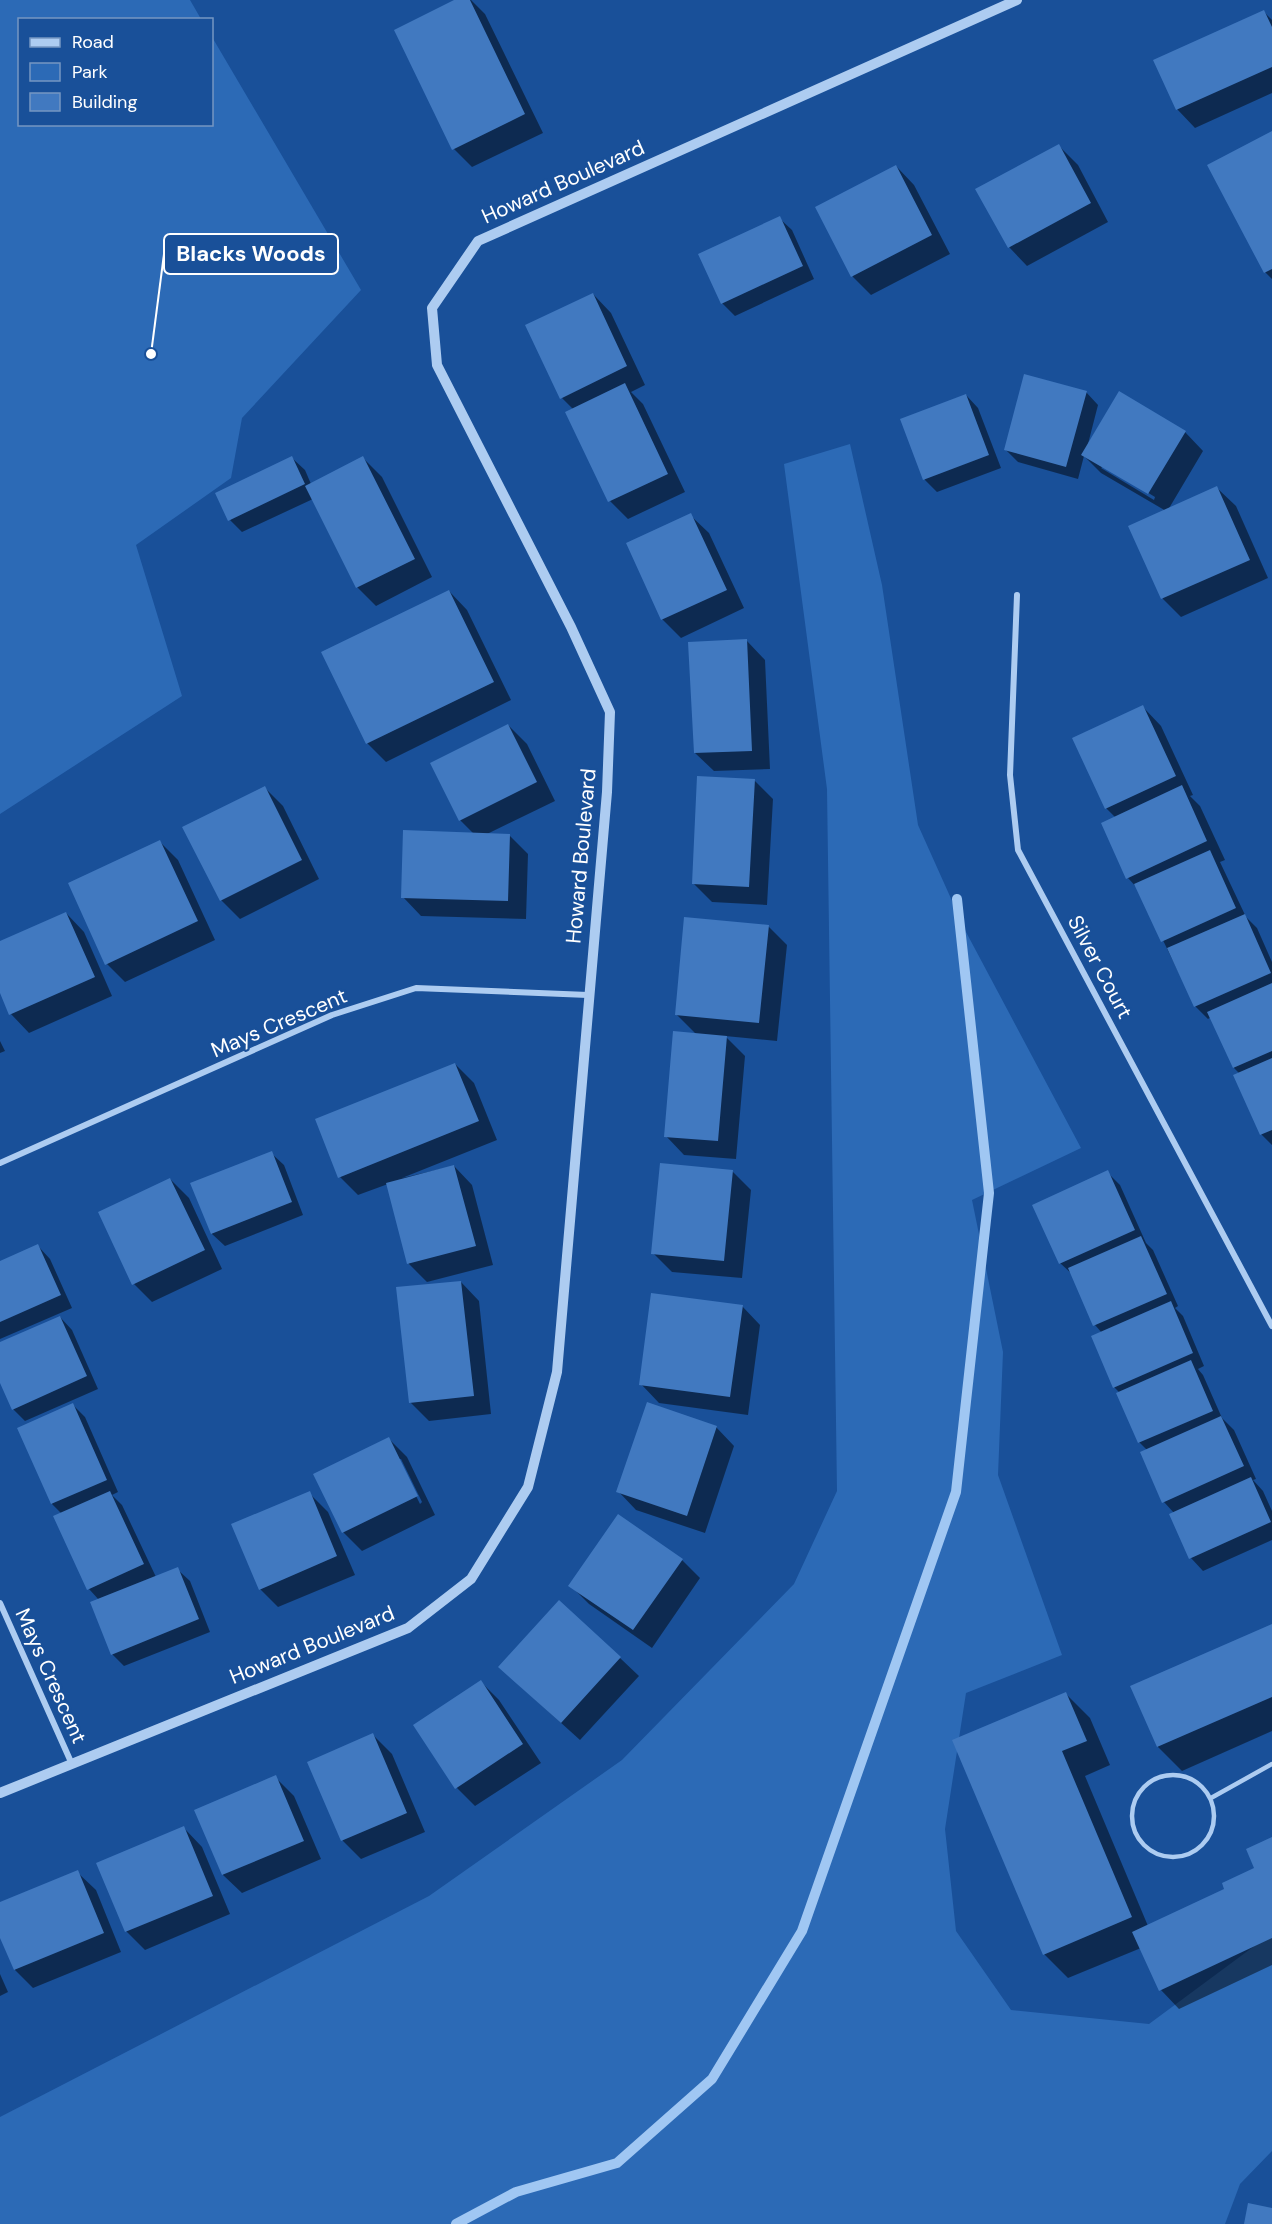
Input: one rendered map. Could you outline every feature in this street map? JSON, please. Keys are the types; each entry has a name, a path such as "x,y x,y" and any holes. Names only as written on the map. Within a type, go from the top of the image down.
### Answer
{"street":[{"name":"Howard Boulevard","path":"0,1793 71,1762 408,1628 471,1579 528,1487 557,1372 607,792 610,712 571,627 438,365 432,308 478,241 1017,0"},
{"name":"Silver Court","path":"1017,595 1010,775 1018,850 1272,1326"},
{"name":"Mays Crescent","path":"0,1163 332,1016 416,988 588,995"},
{"name":"Mays Crescent","path":"0,1603 71,1762"}],"lane":[{"path":"1211,1798 1272,1764"},
{"path":"1178,1774 1191,1778 1203,1786 1211,1798 1215,1824 1201,1848 1177,1858 1163,1857 1140,1842 1131,1817 1140,1791 1151,1781 1164,1775 1178,1774"}],"green space":[{"path":"0,0 190,0 200,18 18,18 18,126 213,126 213,39 361,290 242,418 231,478 136,545 182,696 0,814"},
{"path":"850,444 882,585 918,825 966,932 1081,1148 972,1200 1003,1352 998,1475 1062,1655 966,1693 945,1829 956,1931 1011,2010 1149,2024 1272,1933 1272,2151 1240,2184 1225,2224 0,2224 0,2117 429,1896 622,1760 794,1584 837,1491 827,789 784,464"}],"building":[{"path":"454,0 470,0 525,114 452,150 394,30"},
{"path":"1264,10 1272,27 1272,67 1176,110 1153,60"},
{"path":"1272,131 1272,269 1264,273 1207,165"},
{"path":"1059,144 1091,203 1008,248 975,189"},
{"path":"896,165 932,235 851,277 815,207"},
{"path":"780,216 803,266 721,304 698,254"},
{"path":"593,293 627,366 560,399 525,325"},
{"path":"1024,374 1087,391 1066,467 1004,450"},
{"path":"625,383 668,474 608,502 565,412"},
{"path":"1119,391 1186,431 1148,494 1081,455"},
{"path":"966,394 989,455 923,480 900,419"},
{"path":"292,456 305,484 228,521 215,493"},
{"path":"363,456 415,559 356,588 305,486"},
{"path":"1217,486 1250,560 1161,599 1128,526"},
{"path":"691,513 727,590 661,620 626,543"},
{"path":"449,590 494,682 366,744 321,652"},
{"path":"747,639 752,751 694,753 688,642"},
{"path":"1143,705 1176,776 1105,809 1072,738"},
{"path":"508,724 537,782 459,821 430,763"},
{"path":"697,776 755,779 749,887 692,884"},
{"path":"1182,785 1207,841 1126,879 1101,823"},
{"path":"265,786 302,860 220,901 182,827"},
{"path":"403,830 510,834 508,901 401,898"},
{"path":"160,840 198,921 105,965 68,883"},
{"path":"1210,850 1236,908 1161,942 1134,884"},
{"path":"66,912 95,977 9,1015 0,993 0,941"},
{"path":"1245,914 1271,973 1194,1007 1167,948"},
{"path":"684,917 769,925 759,1023 675,1015"},
{"path":"1272,983 1272,1051 1233,1068 1207,1012"},
{"path":"673,1031 727,1036 718,1141 664,1137"},
{"path":"1272,1058 1272,1130 1260,1135 1233,1075"},
{"path":"455,1063 479,1121 338,1178 315,1119"},
{"path":"272,1151 292,1202 211,1234 190,1183"},
{"path":"660,1163 733,1170 724,1261 651,1254"},
{"path":"454,1165 476,1246 407,1264 386,1183"},
{"path":"1108,1170 1135,1230 1059,1264 1032,1205"},
{"path":"170,1178 205,1250 132,1285 98,1212"},
{"path":"1141,1236 1167,1294 1093,1326 1068,1268"},
{"path":"38,1244 61,1295 0,1322 0,1261"},
{"path":"461,1281 474,1396 409,1403 396,1287"},
{"path":"651,1293 743,1305 730,1397 639,1385"},
{"path":"1171,1301 1193,1353 1113,1388 1091,1336"},
{"path":"60,1316 87,1376 12,1410 0,1383 0,1342"},
{"path":"1191,1360 1213,1411 1138,1443 1116,1393"},
{"path":"647,1402 717,1426 687,1516 616,1492"},
{"path":"73,1403 107,1480 51,1504 17,1428"},
{"path":"1221,1416 1244,1466 1162,1503 1140,1452"},
{"path":"389,1437 418,1496 342,1533 313,1474"},
{"path":"1251,1477 1271,1522 1189,1559 1169,1514"},
{"path":"110,1491 144,1564 87,1590 53,1516"},
{"path":"310,1491 337,1556 259,1590 231,1524"},
{"path":"618,1514 683,1559 633,1630 568,1586"},
{"path":"178,1567 199,1619 111,1655 90,1602"},
{"path":"559,1600 621,1657 561,1723 498,1667"},
{"path":"1272,1624 1272,1697 1157,1747 1130,1686"},
{"path":"481,1680 523,1744 455,1789 413,1725"},
{"path":"1066,1692 1087,1741 1062,1751 1132,1917 1043,1955 952,1740"},
{"path":"373,1733 407,1813 341,1841 307,1762"},
{"path":"276,1775 304,1841 222,1875 194,1810"},
{"path":"184,1826 213,1896 125,1932 96,1863"},
{"path":"1272,1837 1272,1938 1159,1991 1132,1932 1224,1889 1222,1883 1254,1868 1246,1849"},
{"path":"78,1870 104,1933 14,1970 0,1938 0,1902"},
{"path":"1248,2203 1272,2208 1272,2224 1244,2224"}],"waterway":[{"path":"456,2224 516,2192 617,2163 712,2079 802,1931 956,1492 989,1193 957,899"}],"place":[{"name":"Blacks Woods","path":"151,354"}]}
